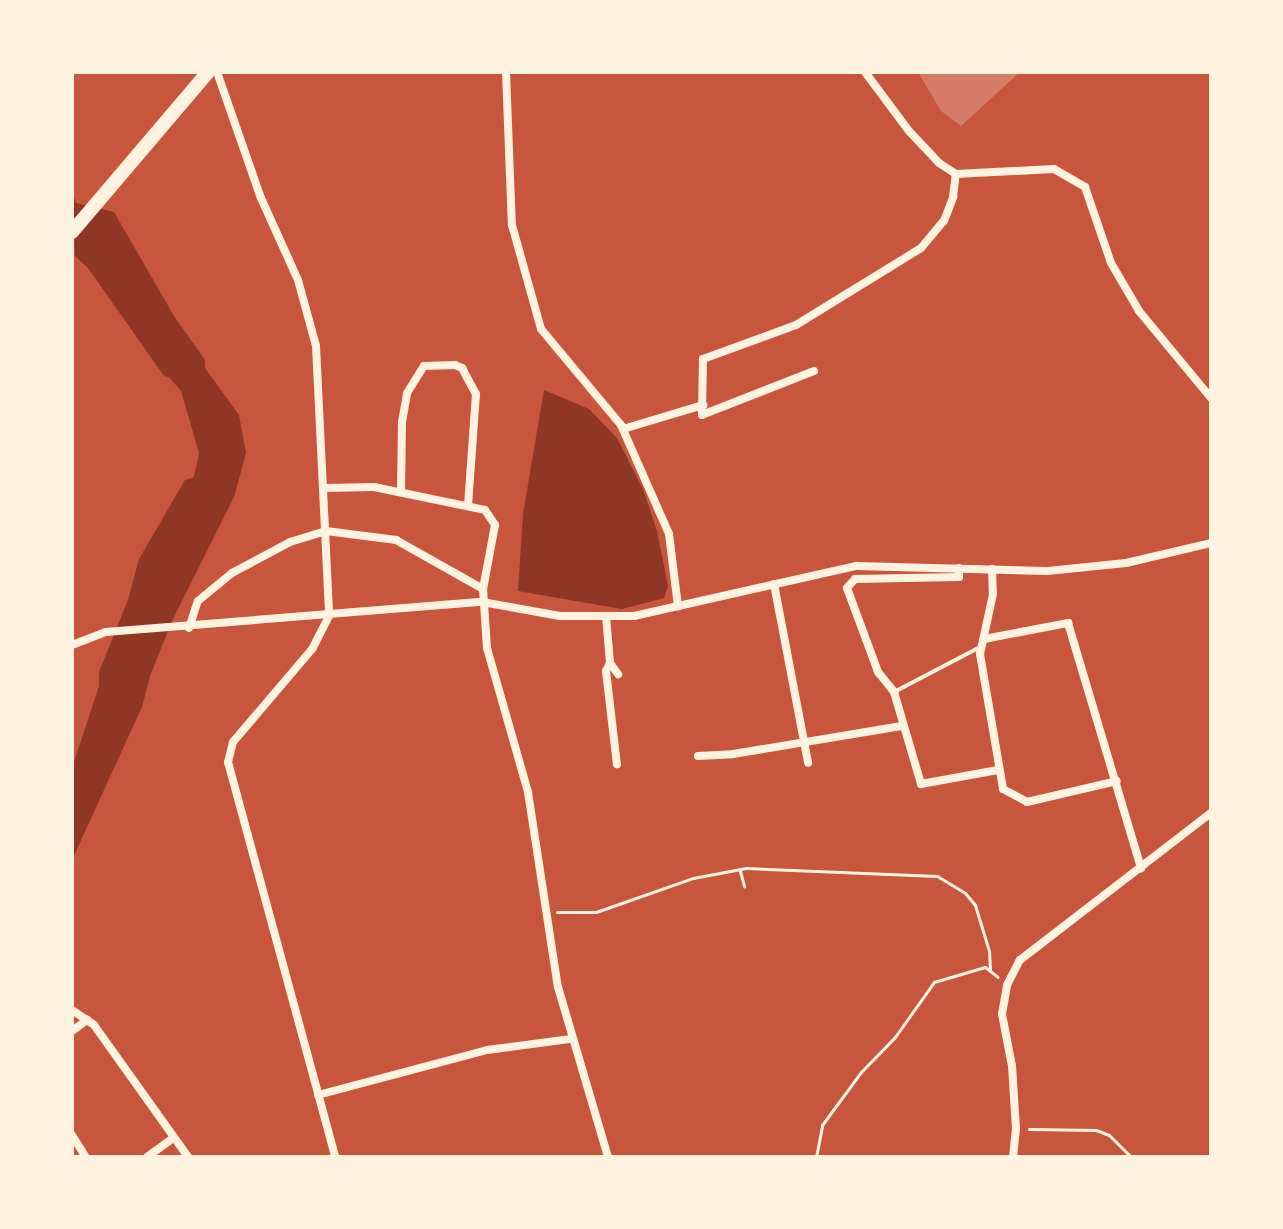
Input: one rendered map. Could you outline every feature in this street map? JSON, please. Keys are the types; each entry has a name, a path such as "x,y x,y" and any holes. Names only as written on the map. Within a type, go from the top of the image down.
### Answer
{"highway":[{"path":"72,232 208,72"}],"street":[{"path":"217,72 261,198 298,280 316,346 329,616 306,658 233,742 228,762 335,1157"},
{"path":"506,72 512,225 541,329 549,343 591,385 623,429 669,534 678,606"},
{"path":"865,72 909,131 939,163 956,174 1054,169 1085,187 1093,202 1111,263 1139,311 1211,398"},
{"path":"814,371 702,415 703,359 796,325 921,248 944,221 956,174"},
{"path":"401,492 402,422 407,393 424,366 455,365 462,368 476,394 468,506"},
{"path":"623,429 703,405"},
{"path":"324,488 374,487 468,506 485,510 495,525 482,602 490,661 528,792 558,987 608,1157"},
{"path":"184,628 198,601 232,573 290,542 326,531 396,540 483,589"},
{"path":"72,645 106,632 482,602 560,616 634,616 856,566 1048,571 1126,563 1211,543"},
{"path":"959,568 959,577 855,579 847,588 878,672 894,692 921,784 998,770"},
{"path":"992,569 993,594 980,654 1003,789 1027,802 1117,781"},
{"path":"774,584 808,763"},
{"path":"606,616 610,663 618,674"},
{"path":"983,643 1068,623 1141,868"},
{"path":"610,663 606,671 617,764"},
{"path":"698,756 733,754 902,726"},
{"path":"1013,1157 1016,1129 1012,1066 1002,1014 1007,985 1020,960 1211,813"},
{"path":"72,1010 94,1025 188,1157"},
{"path":"72,1031 87,1020"},
{"path":"318,1095 487,1050 571,1039"},
{"path":"72,1135 86,1157"},
{"path":"147,1157 173,1138"}],"lane":[{"path":"894,692 983,643"}],"path":[{"path":"740,869 744,886"},
{"path":"546,912 596,912 693,878 740,869 946,878 965,893 980,916 990,971"},
{"path":"816,1157 822,1125 861,1072 895,1037 934,982 985,967 1007,985"},
{"path":"1016,1129 1096,1130 1109,1135 1131,1157"}],"shaded area":[{"path":"72,191 76,203 114,212 174,316 205,360 205,368 239,415 246,453 234,497 172,621 150,676 142,707 72,860 72,768 99,686 99,672 128,600 139,559 185,480 194,477 199,453 181,391 169,377 164,376 88,268 75,256"},
{"path":"544,390 589,409 617,438 643,489 657,531 668,586 664,598 622,609 518,591 523,514"}],"building":[{"path":"918,72 1020,72 961,126 941,111"}]}
